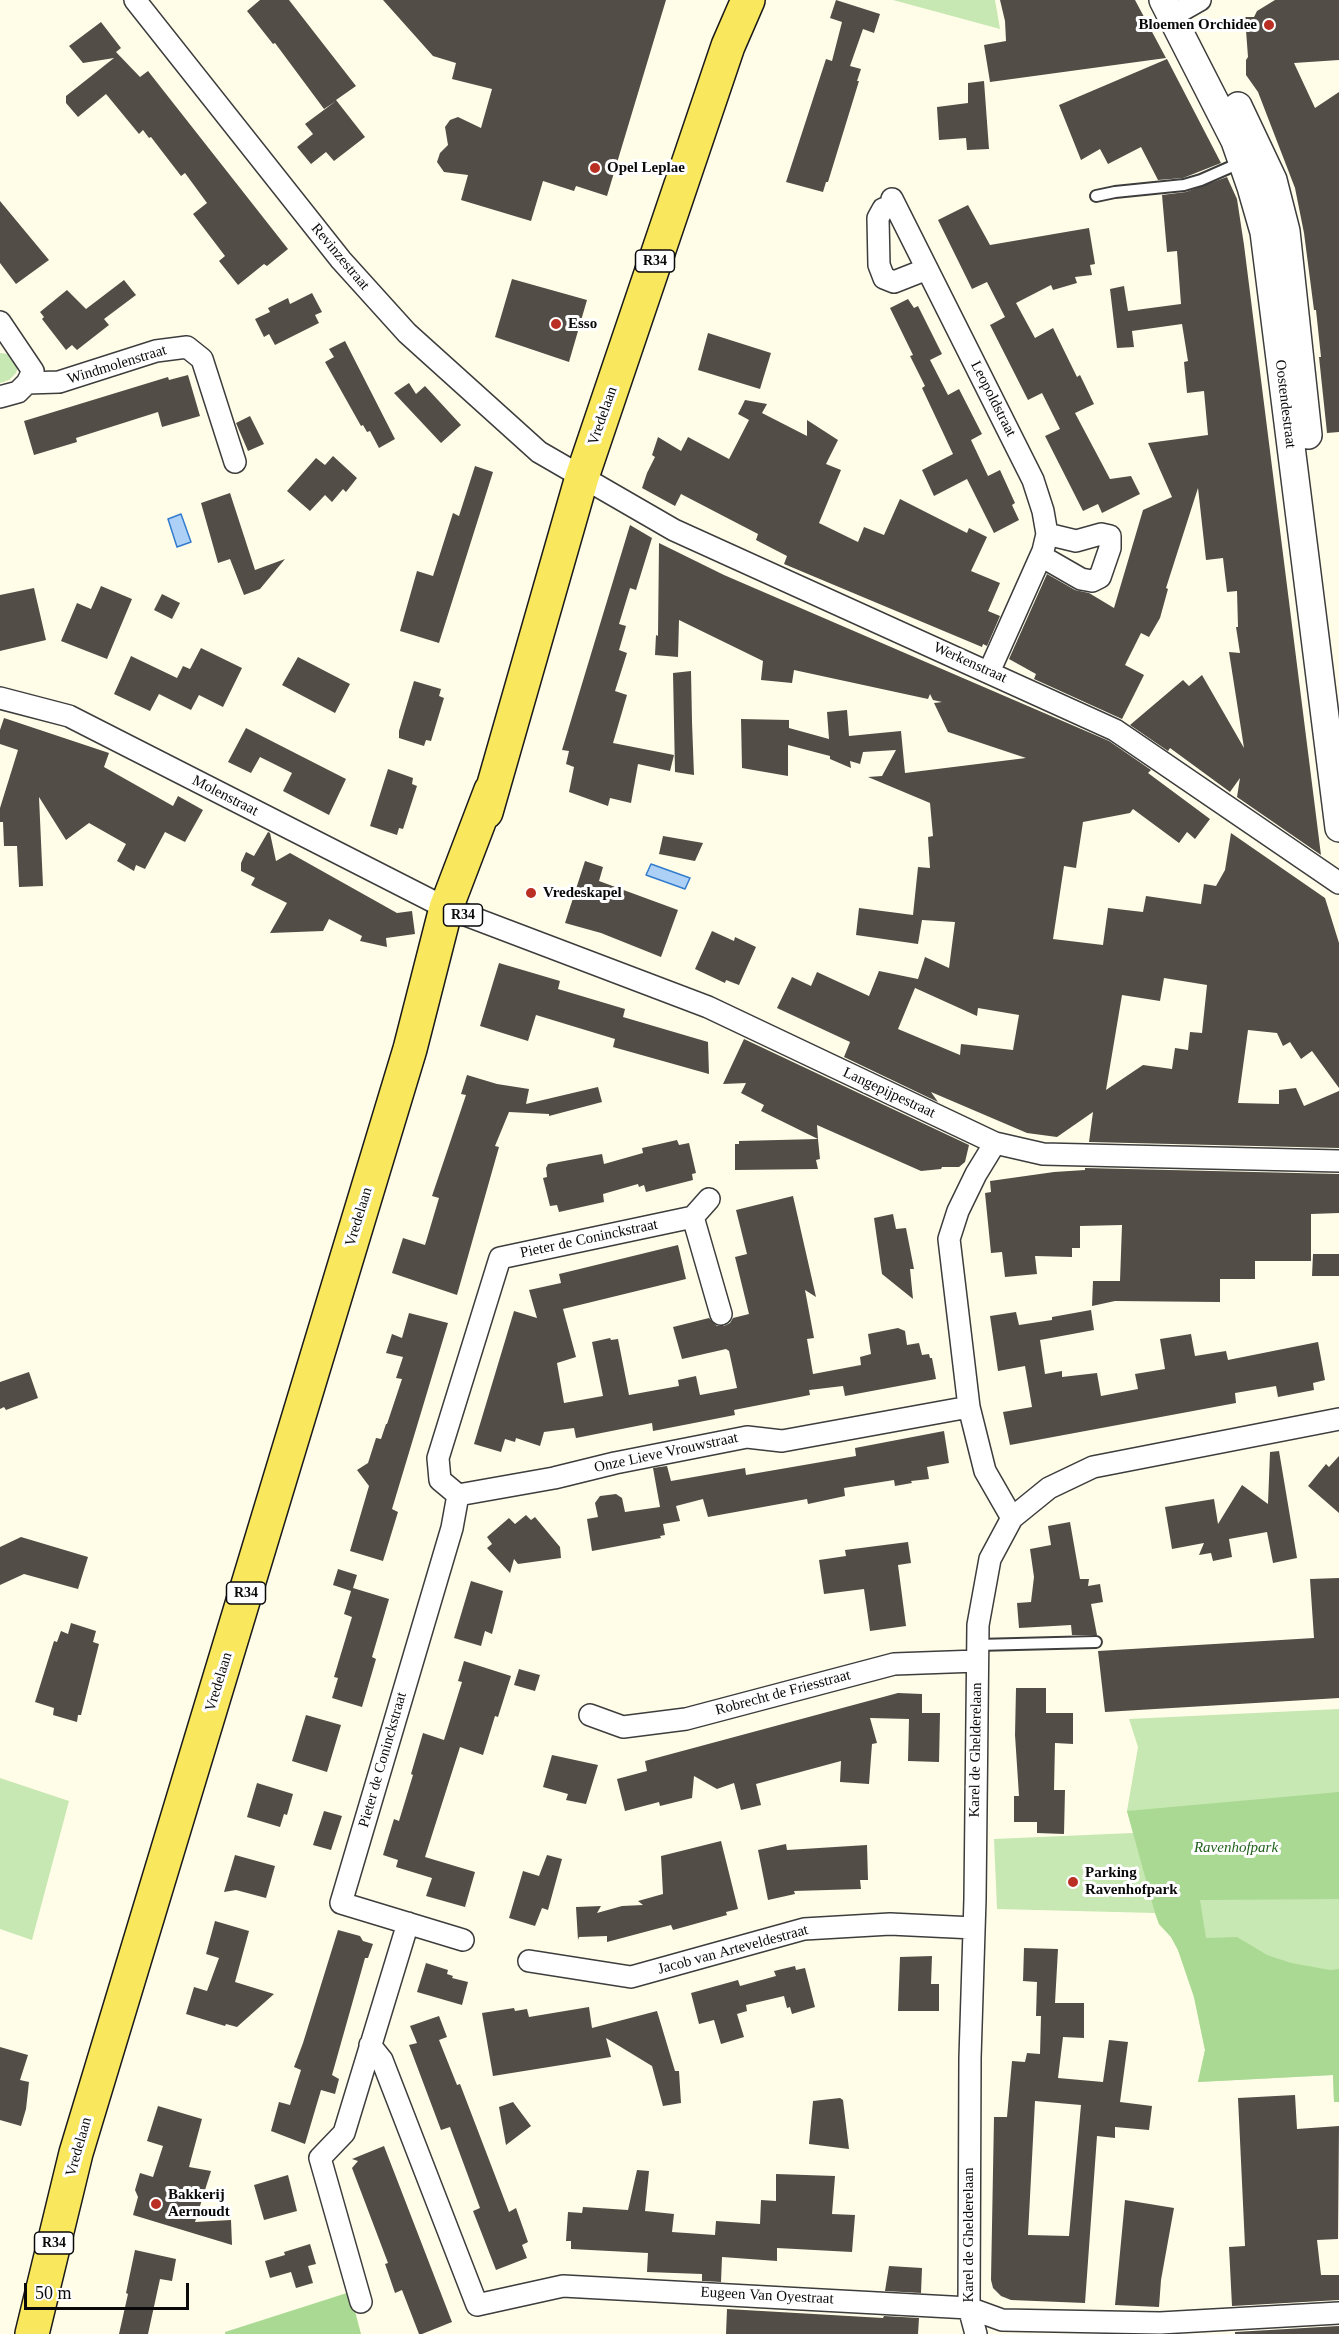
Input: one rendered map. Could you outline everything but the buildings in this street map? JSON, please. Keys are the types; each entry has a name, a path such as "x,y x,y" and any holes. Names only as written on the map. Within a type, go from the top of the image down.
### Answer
{"main road":[{"name":"Vredelaan","path":"728,46 736,0"},
{"name":"Vredelaan","path":"32,2334 76,2153 414,1032 455,911 582,477 728,46 748,0"}],"street":[{"name":"Revinzestraat","path":"135,0 341,260 406,333 539,452 582,477"},
{"name":"Oostendestraat","path":"1181,5 1235,141 1264,232 1339,828"},
{"name":"Oostendestraat","path":"1181,5 1273,180 1286,231 1317,523 1339,792"},
{"name":"Leopoldstraat","path":"927,269 894,282 884,278 879,264 878,218 883,209 893,202 927,269 1033,480 1043,511 1047,534 1041,556 989,672"},
{"path":"0,322 33,371 27,383"},
{"name":"Windmolenstraat","path":"0,397 18,392 27,383 59,382 156,351 187,347 202,359 235,462"},
{"name":"Werkenstraat","path":"582,477 674,530 1115,730 1339,883"},
{"path":"1041,556 1081,579 1092,581 1100,577 1110,548 1110,536 1101,534 1077,541 1047,534"},
{"name":"Molenstraat","path":"0,698 69,716 455,911"},
{"name":"Langepijpestraat","path":"455,911 708,1007 995,1143 1043,1154 1339,1161"},
{"path":"995,1143 975,1174 958,1211 949,1239 969,1407 985,1471 1012,1518"},
{"path":"709,1199 693,1216 721,1314"},
{"name":"Pieter de Coninckstraat","path":"463,1940 341,1903 452,1528 458,1495 440,1480 438,1458 500,1258 693,1216"},
{"name":"Onze Lieve Vrouwstraat","path":"458,1495 554,1478 615,1463 747,1437 783,1441 969,1407"},
{"name":"Karel de Ghelderelaan","path":"976,2334 969,2308 970,2058 977,1653 978,1625 990,1559 1012,1518 1048,1488 1093,1467 1339,1419"},
{"name":"Robrecht de Friesstraat","path":"590,1715 623,1727 686,1719 894,1664 977,1653"},
{"path":"361,2301 320,2158 344,2133 408,1923"},
{"name":"Jacob van Arteveldestraat","path":"529,1961 631,1977 804,1929 890,1924 974,1928"},
{"name":"Eugeen Van Oyestraat","path":"370,2045 382,2060 477,2305 563,2286 969,2308 1002,2320 1160,2324 1339,2313"}],"lane":[{"path":"1096,196 1184,185 1201,180 1242,161"},
{"path":"977,1653 1096,1642"}],"green space":[{"path":"893,0 995,0 1000,29"},
{"path":"0,353 16,355 19,364 16,373 9,380 0,383"},
{"name":"Ravenhofpark","path":"1339,1709 1339,2102 1334,2102 1333,2075 1198,2082 1205,2050 1194,1997 1178,1950 1171,1937 1159,1924 1155,1913 997,1909 994,1839 1133,1833 1127,1811 1138,1747 1129,1719"},
{"path":"0,1778 69,1801 32,1940 0,1929"},
{"path":"1339,1792 1339,1899 1200,1900 1206,1938 1237,1937 1267,1955 1291,1963 1330,1970 1339,1969 1339,2102 1334,2102 1333,2075 1198,2082 1205,2050 1194,1997 1178,1950 1171,1937 1159,1924 1155,1913 1127,1811"},
{"path":"350,2292 361,2334 225,2334 225,2332"}],"water":[{"path":"181,514 191,542 177,547 168,519"},
{"path":"651,864 690,878 685,889 646,875"}],"place":[{"name":"Bloemen Orchidee","path":"1269,25"},
{"name":"Opel Leplae","path":"595,168"},
{"name":"Esso","path":"556,324"},
{"name":"Vredeskapel","path":"531,893"},
{"name":"Parking Ravenhofpark","path":"1073,1882"},
{"name":"Bakkerij Aernoudt","path":"156,2204"}]}
